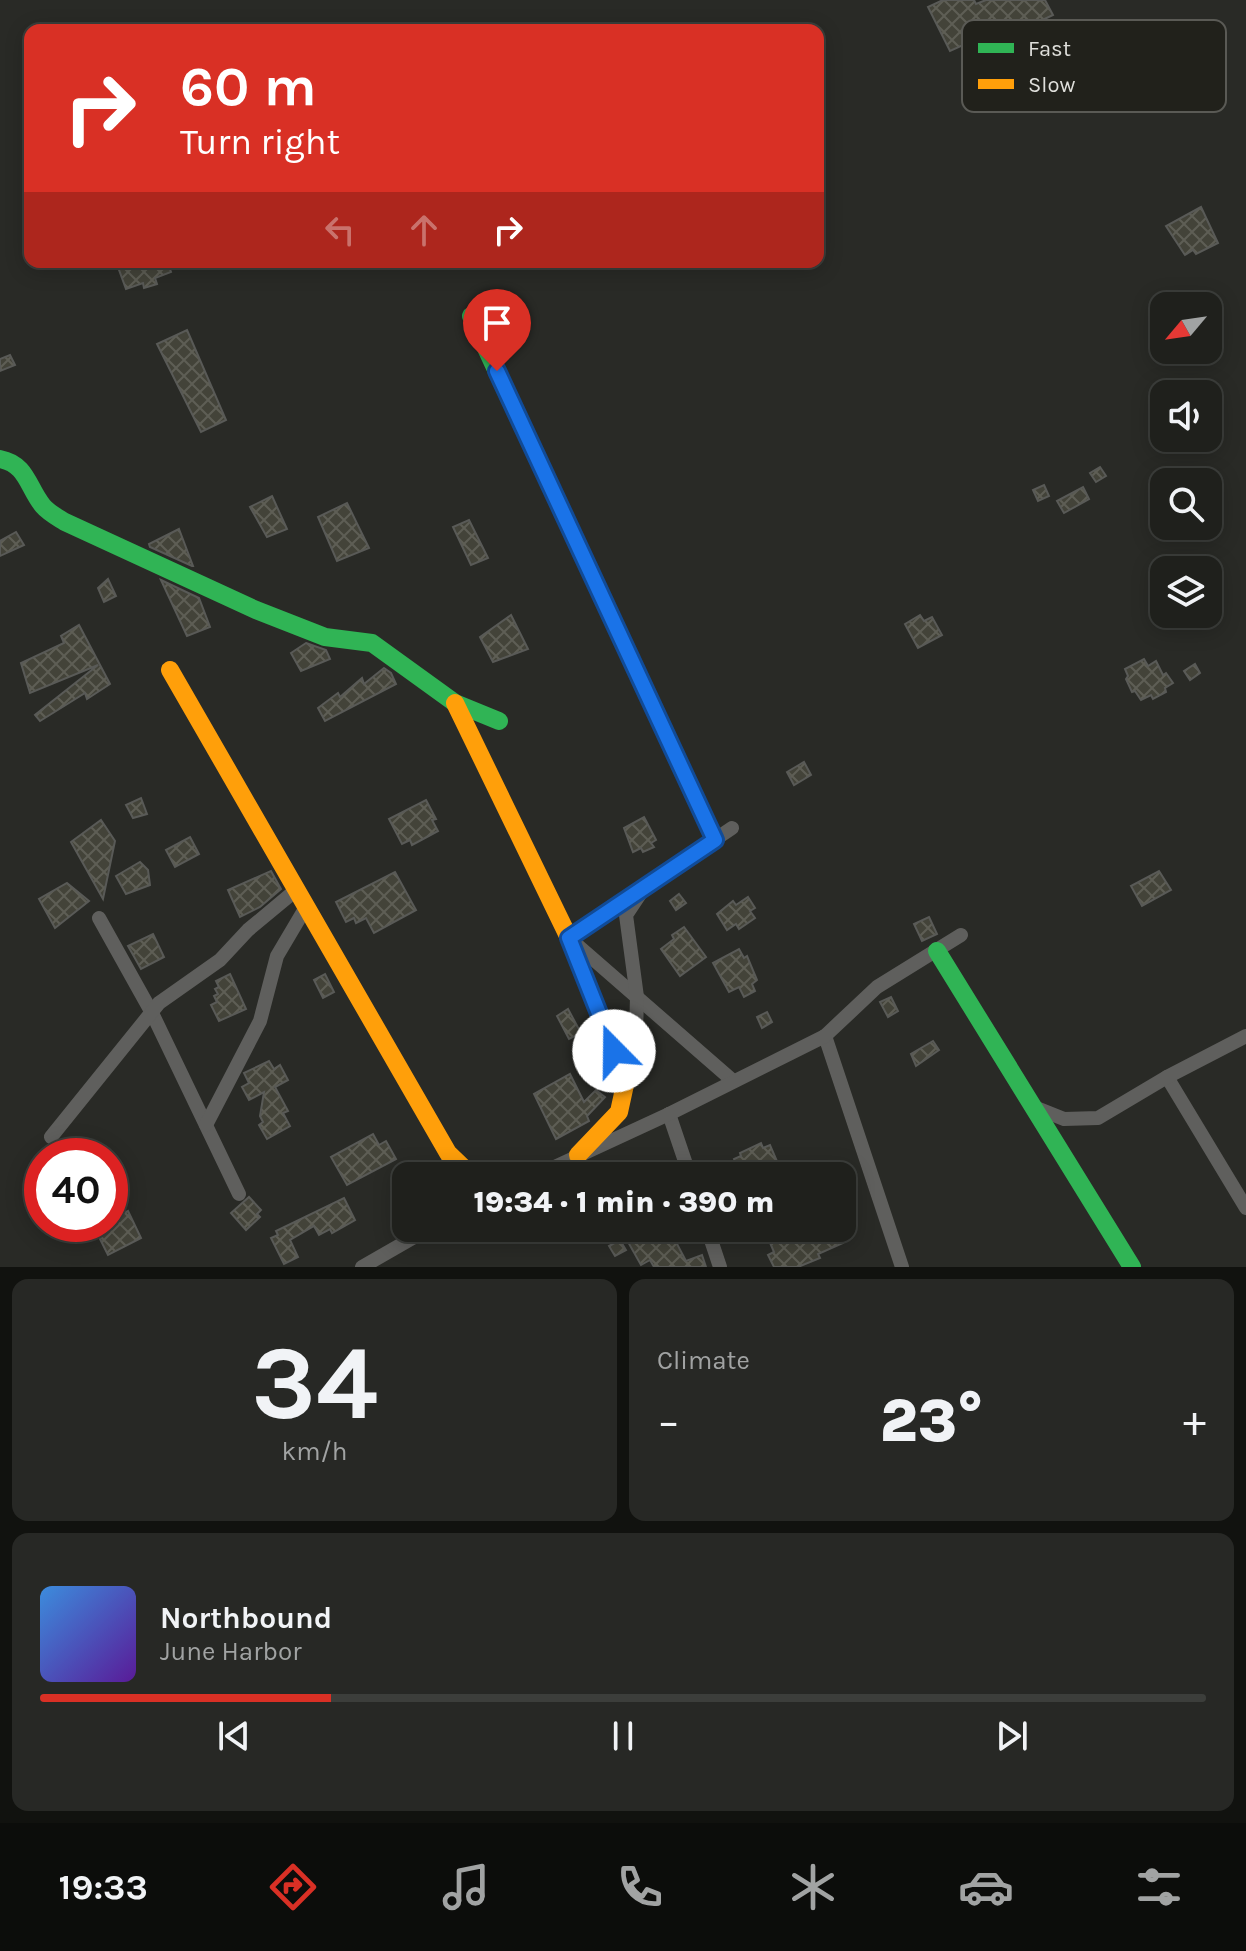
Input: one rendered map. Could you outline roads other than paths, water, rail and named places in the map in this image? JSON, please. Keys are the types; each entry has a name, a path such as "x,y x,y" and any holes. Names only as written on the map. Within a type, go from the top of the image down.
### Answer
{"street":[{"path":"471,316 715,840"},
{"path":"0,459 9,459 23,470 41,504 65,522 268,615 325,637 372,643 455,703 499,721"},
{"path":"170,670 448,1153 457,1162"},
{"path":"455,703 569,938 626,1080"},
{"path":"569,938 732,828"},
{"path":"578,1155 619,1112 636,1034 637,997 626,915 644,887"},
{"path":"51,1137 159,1003 220,960 248,930 296,890"},
{"path":"206,1125 260,1021 277,956 306,907"},
{"path":"99,918 152,1013 239,1194"},
{"path":"564,1162 669,1114 825,1036 877,987 961,935"},
{"path":"569,938 732,1080"},
{"path":"937,951 1123,1259 1132,1267"},
{"path":"825,1036 902,1267"},
{"path":"1034,1107 1064,1119 1098,1118 1167,1077 1246,1036"},
{"path":"1167,1077 1246,1208"},
{"path":"669,1114 685,1162"},
{"path":"448,1153 448,1162"},
{"path":"362,1267 402,1242"},
{"path":"712,1242 720,1267"}]}
